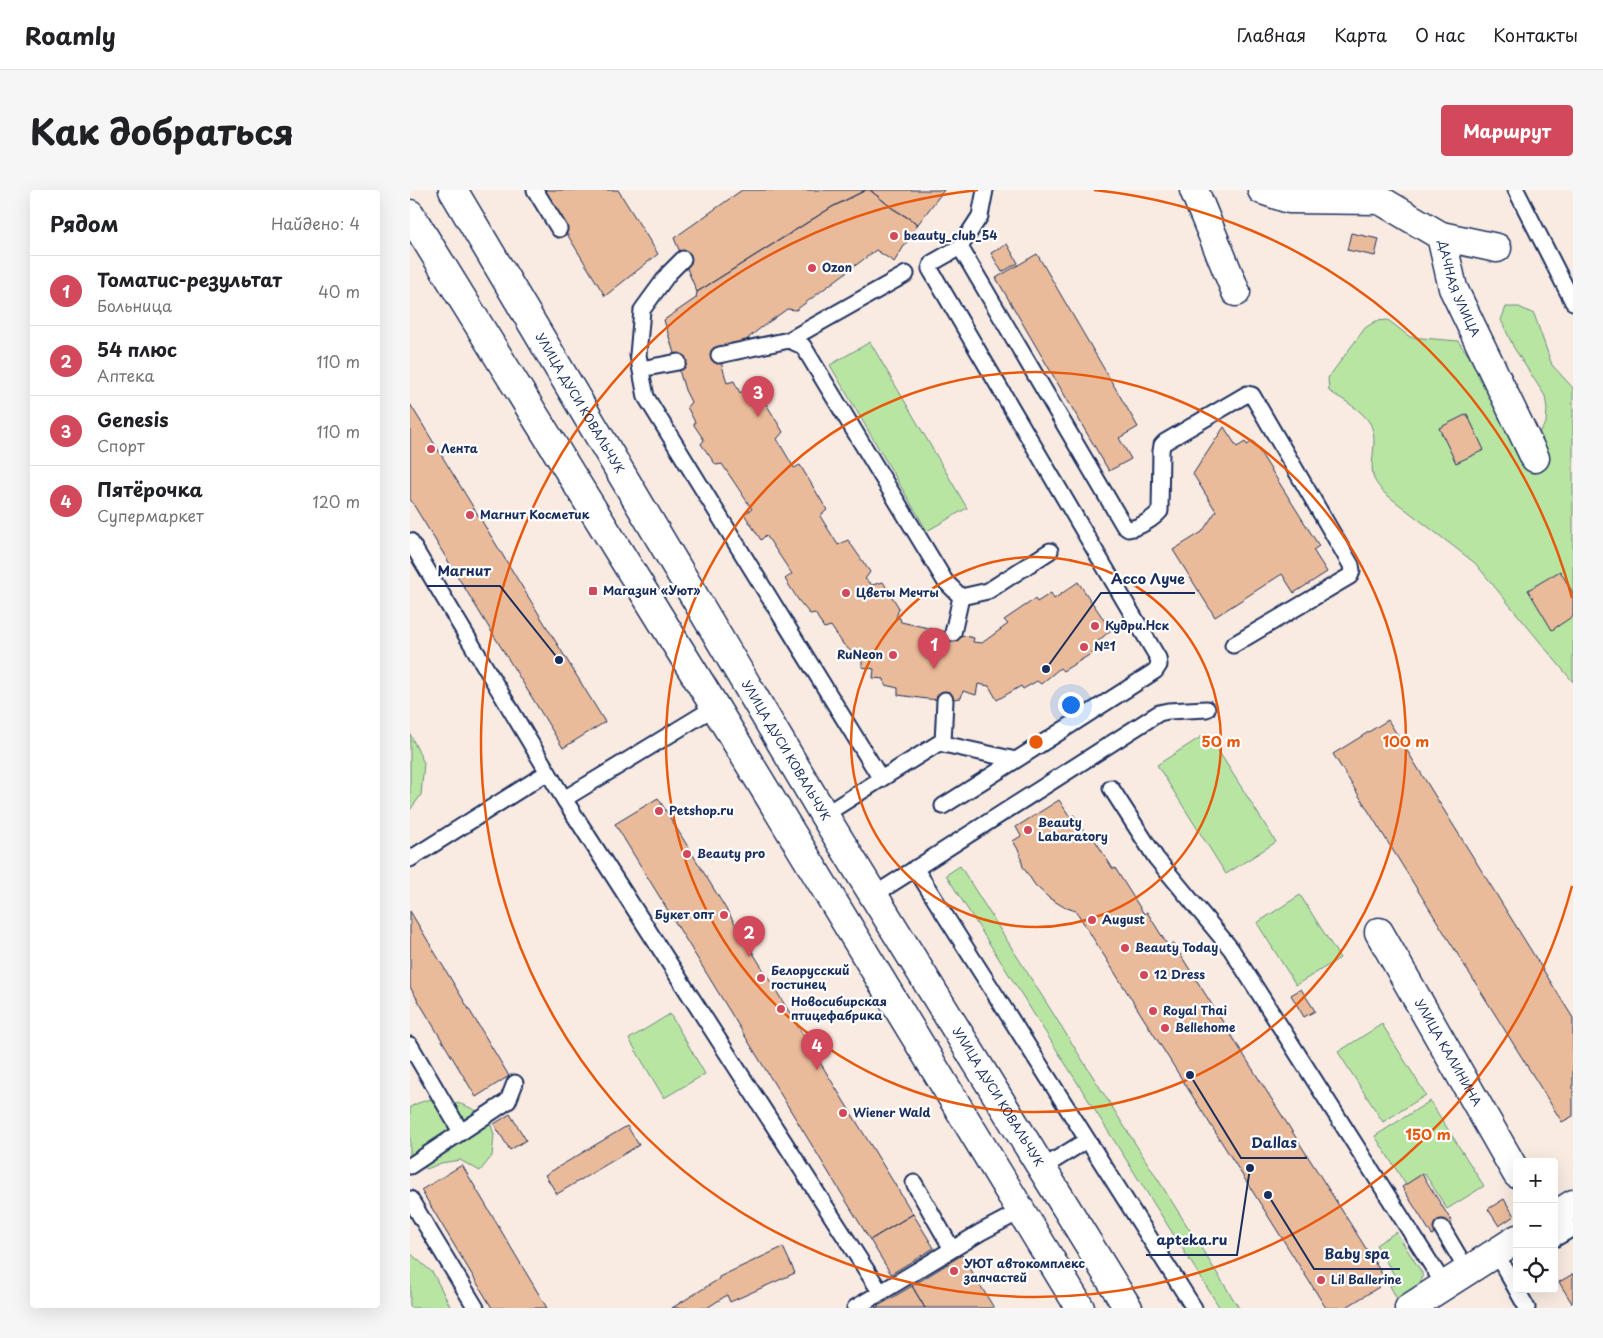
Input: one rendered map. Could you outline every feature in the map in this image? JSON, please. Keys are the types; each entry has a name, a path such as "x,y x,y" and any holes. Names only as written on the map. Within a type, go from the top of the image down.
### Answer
{"main road":[{"name":"УЛИЦА ДУСИ КОВАЛЬЧУК","path":"453,190 824,815 1128,1308"},
{"path":"1194,190 1236,292"},
{"name":"ДАЧНАЯ УЛИЦА","path":"1262,190 1289,199 1382,195 1441,236 1453,288 1534,458"},
{"path":"410,214 715,707 1080,1308"},
{"path":"1441,236 1497,248"},
{"name":"УЛИЦА КАЛИНИНА","path":"1379,932 1513,1167"},
{"path":"1558,1213 1573,1204"},
{"path":"1409,1308 1468,1272 1508,1256"}],"lane":[{"path":"535,190 559,229"},
{"path":"943,806 1155,672 1159,665 1158,658 930,269 932,263 960,247 980,216 985,190"},
{"path":"1516,190 1573,302"},
{"path":"960,247 1124,526 1128,529 1133,529 1160,511 1161,451 1165,442 1247,394 1252,396 1352,570 1350,576 1233,644"},
{"path":"683,259 669,273 642,310 638,355 646,397 881,779"},
{"path":"719,355 789,340 906,274"},
{"path":"789,340 803,346 945,581 961,597"},
{"path":"640,369 678,362"},
{"path":"410,541 564,799 881,1293"},
{"path":"961,597 988,591 1050,551"},
{"path":"953,633 961,597"},
{"path":"943,744 945,700"},
{"path":"564,799 715,707"},
{"path":"874,895 1160,713 1207,709"},
{"path":"824,815 935,745 943,744 1016,760"},
{"path":"410,859 548,772"},
{"path":"1111,788 1156,858 1231,949 1444,1286"},
{"path":"915,868 1194,1308"},
{"path":"410,1045 461,1132"},
{"path":"410,1166 508,1101 515,1083"},
{"path":"1042,1168 1087,1140"},
{"path":"914,1183 952,1249"},
{"path":"410,1199 476,1308"},
{"path":"855,1308 952,1249 1021,1211"},
{"path":"1442,1228 1468,1272"},
{"path":"1558,1237 1573,1228"},
{"path":"1508,1256 1527,1308"}],"green space":[{"path":"1506,307 1519,307 1534,314 1552,365 1573,388 1573,682 1475,563 1383,492 1374,479 1372,472 1374,438 1371,425 1358,410 1329,391 1328,378 1365,328 1376,321 1388,320 1410,337 1458,341 1535,447 1538,434 1546,423 1547,409 1545,396 1514,348 1501,320"},
{"path":"870,342 967,508 927,531 830,365"},
{"path":"1207,733 1276,842 1226,874 1157,765"},
{"path":"410,734 424,763 421,795 410,810"},
{"path":"960,866 1239,1308 1220,1308 946,875"},
{"path":"1300,895 1340,958 1296,985 1257,923"},
{"path":"670,1014 705,1074 664,1098 629,1039"},
{"path":"1382,1024 1426,1095 1383,1122 1338,1052"},
{"path":"431,1099 461,1104 489,1118 494,1135 492,1156 480,1171 460,1160 441,1163 427,1169 410,1160 410,1107"},
{"path":"1430,1101 1484,1186 1447,1209 1425,1174 1406,1185 1375,1136"},
{"path":"1396,1232 1422,1273 1422,1278 1418,1285 1397,1299 1390,1286 1398,1281 1376,1245"},
{"path":"410,1253 433,1273 451,1308 410,1308"}],"building":[{"path":"540,190 618,190 658,254 605,296"},
{"path":"742,190 866,190 832,207 697,292 674,238"},
{"path":"866,190 870,190 892,208 918,224 894,262 876,250 796,310 787,309 745,341 720,347 719,355 727,383 734,381 740,393 745,389 754,401 762,397 783,432 777,439 794,468 800,465 827,510 820,516 838,545 848,540 870,572 865,579 872,585 883,582 899,608 896,618 900,618 901,622 974,638 973,642 982,643 1008,624 1004,620 1035,599 1037,602 1051,593 1054,599 1078,582 1111,630 1096,643 1099,649 1063,671 1060,668 1041,684 1037,681 1023,689 1021,686 997,700 989,686 978,684 976,695 963,691 961,698 945,700 898,695 898,688 885,685 884,679 873,678 874,669 862,667 862,661 843,644 831,626 824,628 815,613 810,614 785,579 792,574 766,535 761,540 744,514 752,509 722,464 716,465 701,444 704,440 694,425 695,422 687,407 691,402 685,390 664,320 696,298 697,292 832,207"},
{"path":"870,190 944,190 918,224 892,208"},
{"path":"1351,233 1379,239 1375,256 1347,250"},
{"path":"1007,244 1018,263 1002,272 991,253"},
{"path":"1037,254 1138,427 1119,438 1131,459 1109,471 996,278"},
{"path":"410,404 605,722 563,748 410,499"},
{"path":"1467,414 1484,450 1456,463 1439,428"},
{"path":"1224,427 1237,447 1245,442 1247,445 1253,441 1319,546 1313,550 1327,572 1294,593 1282,574 1215,617 1173,550 1202,532 1216,511 1193,474"},
{"path":"1560,571 1573,593 1573,616 1552,630 1528,590"},
{"path":"1388,720 1573,1018 1573,1116 1562,1122 1333,754"},
{"path":"658,798 913,1214 870,1240 615,824"},
{"path":"1059,800 1070,817 1074,815 1089,840 1093,837 1144,914 1147,912 1168,946 1173,943 1384,1277 1376,1282 1379,1287 1345,1308 1326,1308 1076,911 1064,907 1049,898 1035,885 1023,867 1019,851 1013,841 1021,836 1016,827"},
{"path":"410,911 509,1076 476,1097 410,987"},
{"path":"1301,989 1315,1011 1304,1017 1291,995"},
{"path":"510,1114 526,1140 510,1150 494,1124"},
{"path":"627,1126 639,1145 557,1194 545,1175"},
{"path":"462,1165 547,1308 492,1308 421,1190"},
{"path":"1422,1174 1452,1222 1432,1235 1402,1187"},
{"path":"1504,1199 1513,1217 1499,1226 1488,1209"},
{"path":"913,1214 934,1248 891,1274 870,1240"},
{"path":"783,1247 795,1273 730,1302 727,1295 707,1308 672,1308 719,1279 719,1277"},
{"name":"УЮТ автокомплекс запчастей","path":"962,1255 994,1308 925,1308 912,1286"},
{"path":"1573,1274 1573,1305 1559,1282"},
{"path":"912,1286 925,1308 875,1308"}],"place":[{"name":"beauty_club_54","path":"894,236"},
{"name":"Ozon","path":"812,268"},
{"name":"Genesis","path":"758,417"},
{"name":"Лента","path":"431,449"},
{"name":"Магнит Косметик","path":"470,515"},
{"name":"Магазин «Уют»","path":"593,591"},
{"name":"Цветы Мечты","path":"846,593"},
{"name":"Кудри.Нск","path":"1095,626"},
{"name":"№1","path":"1084,647"},
{"name":"RuNeon","path":"893,655"},
{"name":"Магнит","path":"559,660"},
{"name":"Томатис-результат","path":"934,669"},
{"name":"Ассо Луче","path":"1046,669"},
{"name":"Petshop.ru","path":"659,811"},
{"name":"Beauty Labaratory","path":"1028,830"},
{"name":"Beauty pro","path":"687,854"},
{"name":"Букет опт","path":"724,915"},
{"name":"August","path":"1092,920"},
{"name":"Beauty Today","path":"1125,948"},
{"name":"54 плюс","path":"749,957"},
{"name":"12 Dress","path":"1144,975"},
{"name":"Белорусский гостинец","path":"761,978"},
{"name":"Новосибирская птицефабрика","path":"781,1009"},
{"name":"Royal Thai","path":"1153,1011"},
{"name":"Bellehome","path":"1165,1028"},
{"name":"Пятёрочка","path":"817,1070"},
{"name":"Dallas","path":"1190,1075"},
{"name":"Wiener Wald","path":"843,1113"},
{"name":"apteka.ru","path":"1250,1168"},
{"name":"Baby spa","path":"1268,1195"},
{"name":"УЮТ автокомплекс запчастей","path":"954,1271"},
{"name":"Lil Ballerine","path":"1321,1280"}]}
